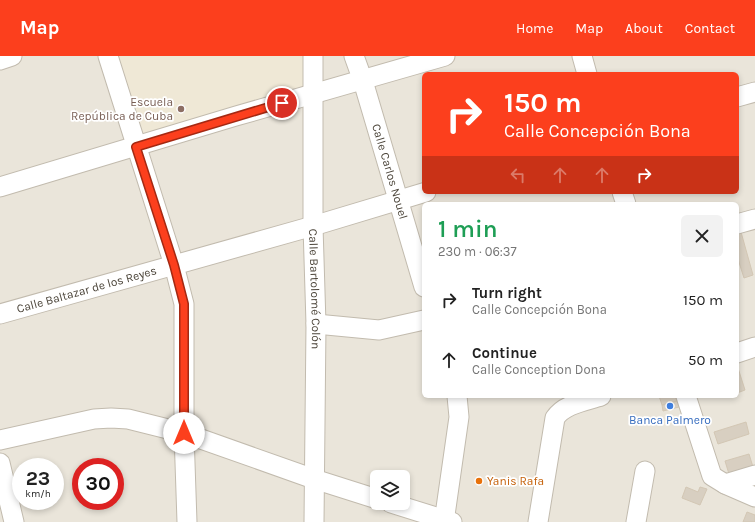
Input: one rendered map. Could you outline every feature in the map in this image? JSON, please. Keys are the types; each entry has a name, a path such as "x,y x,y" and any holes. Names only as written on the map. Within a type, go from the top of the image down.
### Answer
{"street":[{"path":"0,60 12,56"},
{"path":"108,56 174,265 184,304 184,433 187,522"},
{"name":"Calle Bartolomé Colón","path":"313,56 313,226 316,324 314,522"},
{"name":"Calle Carlos Nouel","path":"354,56 363,81 397,201 422,281"},
{"path":"0,187 236,116 363,81 445,56"},
{"path":"582,56 586,72"},
{"path":"739,96 755,92"},
{"name":"Calle Baltazar de los Reyes","path":"0,314 313,226 422,193"},
{"path":"739,223 755,219"},
{"path":"316,324 379,330 422,320"},
{"path":"739,352 755,347"},
{"path":"410,509 447,521 459,417 457,398"},
{"path":"538,522 555,418 559,412 565,408 595,398"},
{"path":"687,398 712,476 725,484 755,497"},
{"path":"0,440 94,420 111,418 140,422 184,433 314,479 370,497"},
{"path":"0,463 14,522"},
{"path":"636,522 645,471"},
{"path":"725,484 755,475"}],"shaded area":[{"path":"0,56 755,56 755,522 0,522"},
{"name":"Escuela República de Cuba","path":"119,56 313,56 312,83 142,134"}],"building":[{"path":"739,232 741,232 753,275 744,278 739,262"},
{"path":"739,371 745,390 739,392"},
{"path":"660,398 676,398 677,401 662,405"},
{"name":"Banca Palmero","path":"677,401 679,407 663,411 662,405"},
{"path":"746,422 749,434 718,444 714,432"},
{"path":"749,454 753,467 729,474 725,461"},
{"path":"686,487 698,492 700,487 707,489 700,505 682,498"},
{"path":"747,512 755,515 755,522 743,522"}],"place":[{"name":"Escuela República de Cuba","path":"181,109"},
{"name":"Banca Palmero","path":"670,406"},
{"name":"Yanis Rafa","path":"479,481"}],"route":[{"path":"184,433 184,304 174,265 136,147 282,103"}]}
